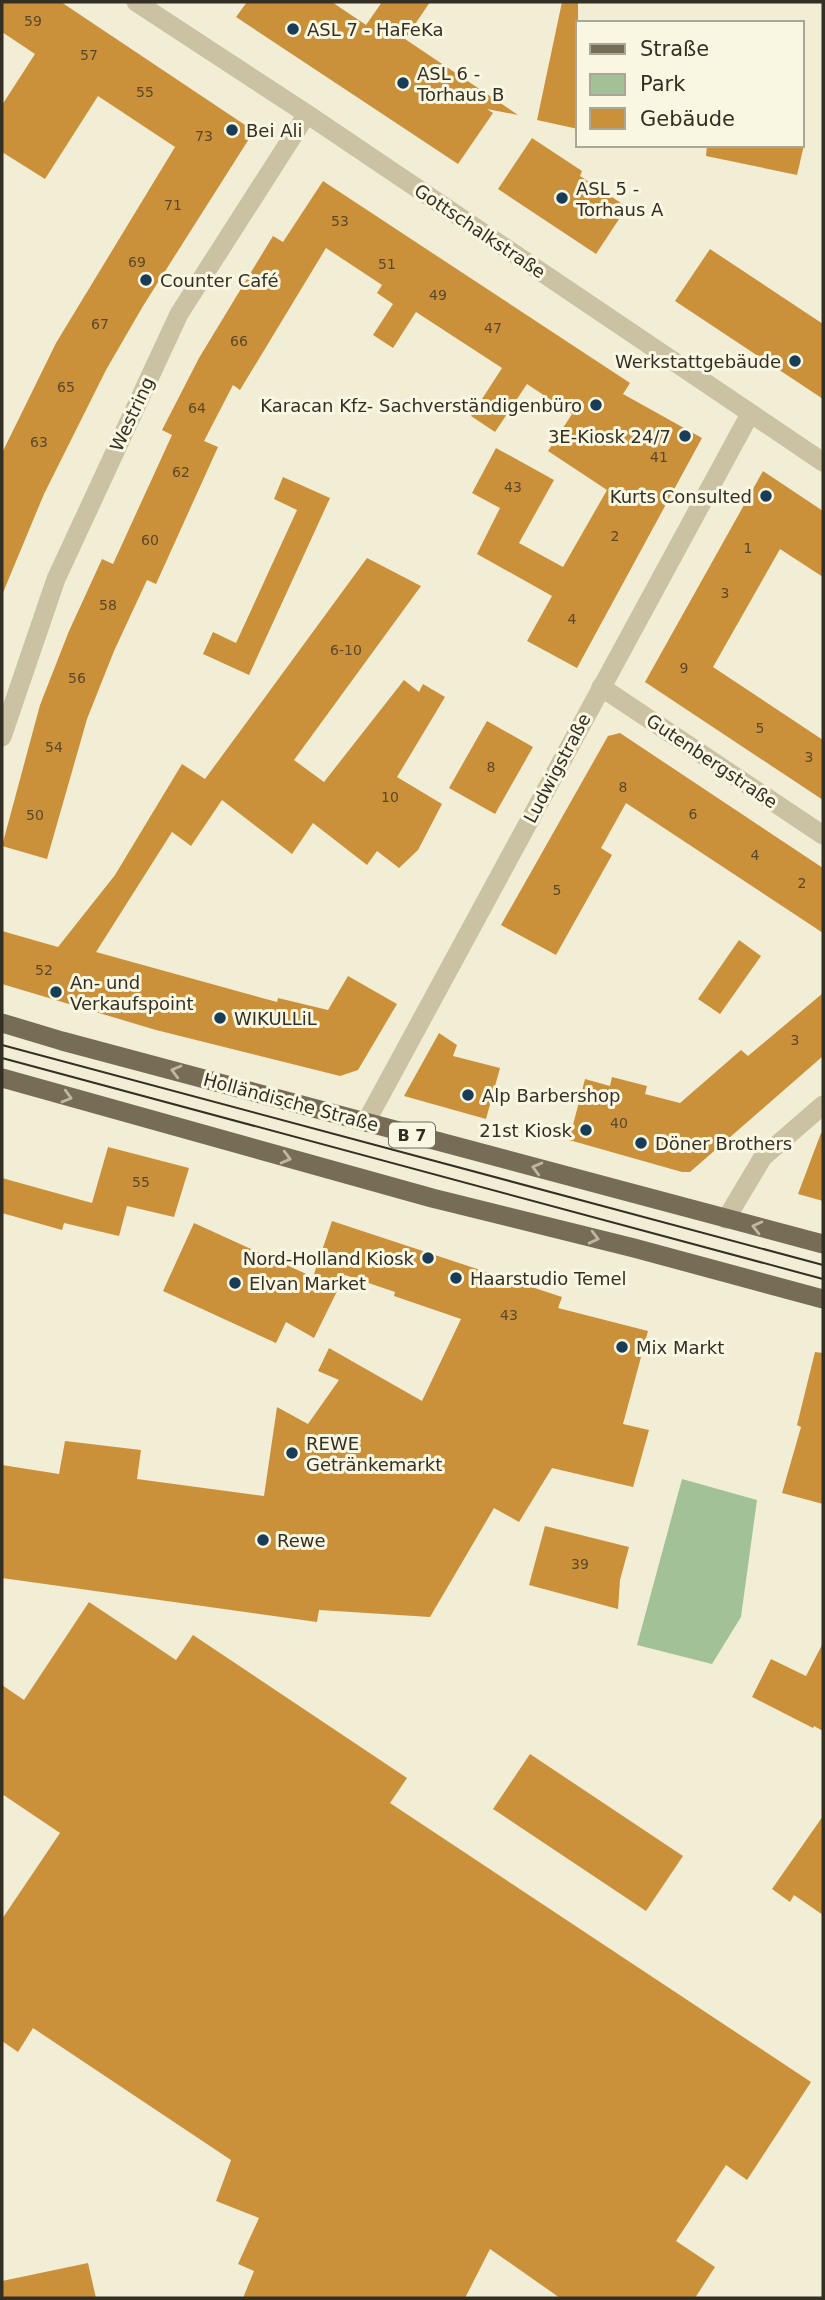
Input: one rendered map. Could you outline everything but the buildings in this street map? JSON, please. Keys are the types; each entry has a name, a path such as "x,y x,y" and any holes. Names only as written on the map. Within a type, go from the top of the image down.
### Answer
{"main road":[{"name":"Holländische Straße","path":"2,1023 823,1244"},
{"path":"2,1078 408,1191 823,1299"}],"street":[{"name":"Gottschalkstraße","path":"136,2 823,462"},
{"name":"Westring","path":"2,737 56,579 179,314 307,114"},
{"name":"Ludwigstraße","path":"366,1122 750,414"},
{"name":"Gutenbergstraße","path":"601,687 823,835"},
{"path":"726,1219 763,1157 823,1105"}],"green space":[{"path":"682,1479 757,1500 741,1617 712,1664 637,1645"}],"tram line":[{"path":"2,1045 823,1265"},
{"path":"2,1058 823,1279"}],"place":[{"name":"ASL 7 - HaFeKa","path":"293,29"},
{"name":"ASL 6 - Torhaus B","path":"403,83"},
{"name":"Bei Ali","path":"232,130"},
{"name":"ASL 5 - Torhaus A","path":"562,198"},
{"name":"Counter Café","path":"146,280"},
{"name":"Werkstattgebäude","path":"795,361"},
{"name":"Karacan Kfz- Sachverständigenbüro","path":"596,405"},
{"name":"3E-Kiosk 24/7","path":"685,436"},
{"name":"Kurts Consulted","path":"766,496"},
{"name":"An- und Verkaufspoint","path":"56,992"},
{"name":"WIKULLiL","path":"220,1018"},
{"name":"Alp Barbershop","path":"468,1095"},
{"name":"21st Kiosk","path":"586,1130"},
{"name":"Döner Brothers","path":"641,1143"},
{"name":"Nord-Holland Kiosk","path":"428,1258"},
{"name":"Haarstudio Temel","path":"456,1278"},
{"name":"Elvan Market","path":"235,1283"},
{"name":"Mix Markt","path":"622,1347"},
{"name":"REWE Getränkemarkt","path":"292,1453"},
{"name":"Rewe","path":"263,1540"}]}
